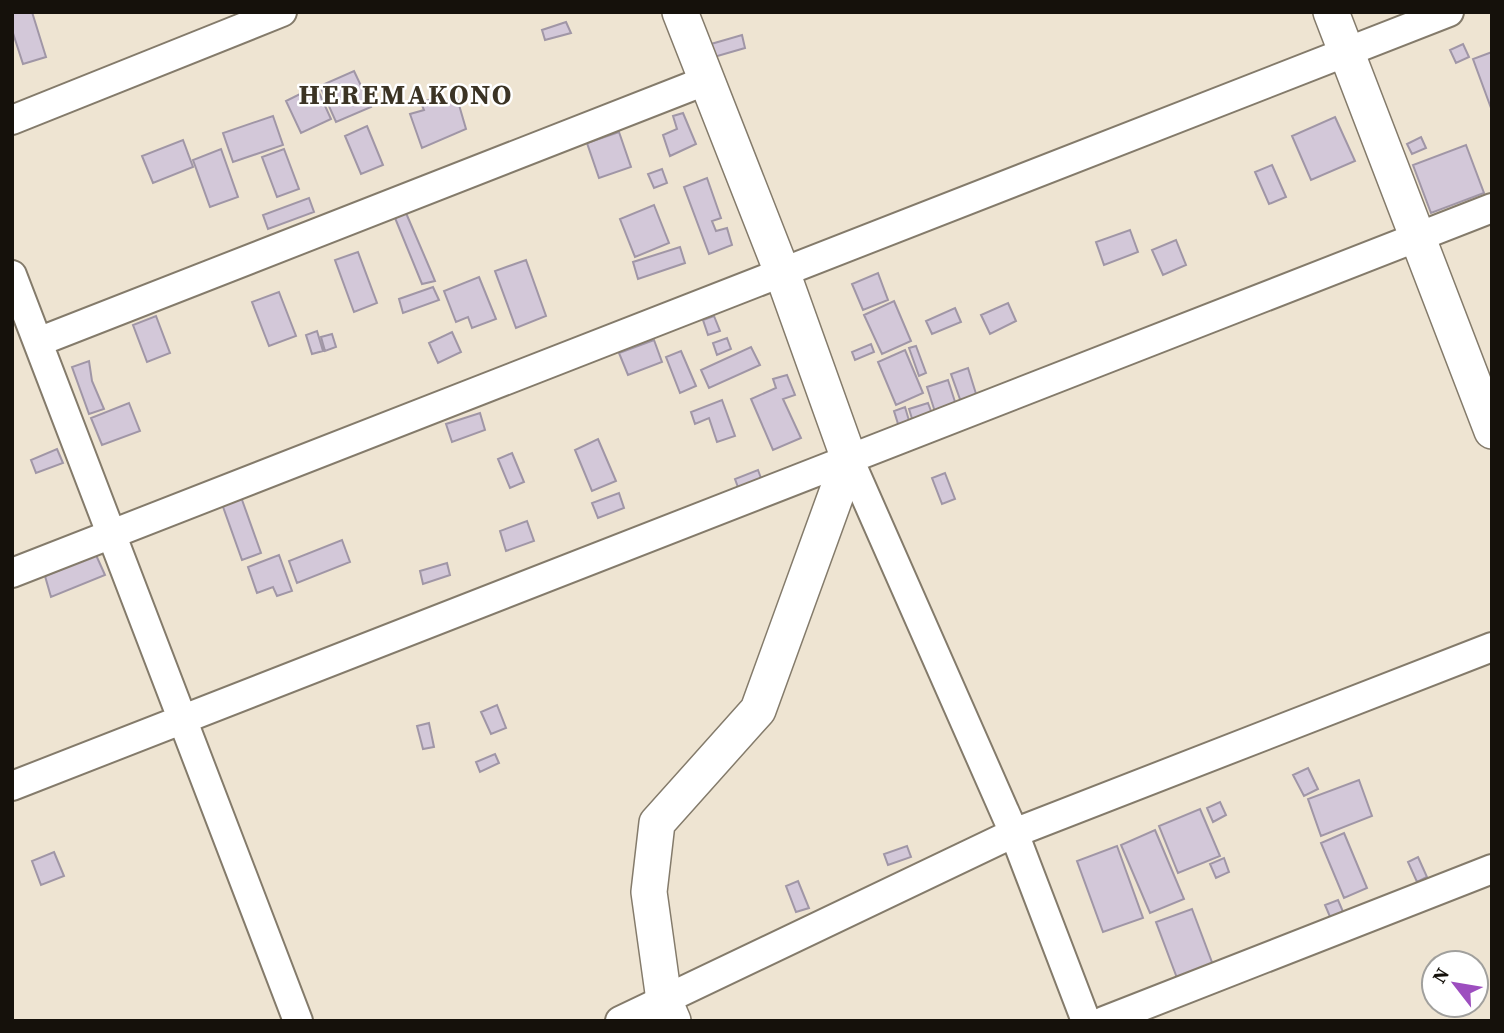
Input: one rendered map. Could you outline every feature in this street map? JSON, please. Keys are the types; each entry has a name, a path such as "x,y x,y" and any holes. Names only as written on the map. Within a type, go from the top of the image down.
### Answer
{"street":[{"path":"12,120 282,12"},
{"path":"680,12 782,272 849,459 1014,833 1086,1021"},
{"path":"1331,12 1492,430"},
{"path":"12,573 1449,12"},
{"path":"38,342 705,81"},
{"path":"12,786 1492,208"},
{"path":"12,275 298,1021"},
{"path":"668,1011 649,892 657,823 758,710 849,459"},
{"path":"621,1021 668,1011 1014,833 1492,647"},
{"path":"1104,1021 1492,869"}],"building":[{"path":"12,12 32,12 46,57 23,64 12,30"},
{"path":"566,22 571,33 545,40 542,30"},
{"path":"742,35 745,48 714,57 711,44"},
{"path":"1463,44 1469,57 1456,63 1450,50"},
{"path":"1492,52 1492,107 1491,108 1473,59"},
{"path":"354,71 371,107 336,122 320,86"},
{"path":"316,86 331,119 301,133 286,101"},
{"path":"441,95 444,103 457,98 466,129 422,148 410,114 424,110 421,103"},
{"path":"683,113 696,144 670,156 663,135 677,129 673,116"},
{"path":"273,116 283,145 233,162 223,133"},
{"path":"1335,117 1355,161 1311,180 1292,136"},
{"path":"367,126 383,165 361,174 345,136"},
{"path":"619,132 631,167 599,178 587,143"},
{"path":"1421,137 1426,148 1412,154 1407,144"},
{"path":"183,140 193,167 153,183 142,156"},
{"path":"1466,145 1484,193 1431,213 1413,165"},
{"path":"221,149 238,197 210,207 193,160"},
{"path":"284,149 299,189 277,197 262,157"},
{"path":"1272,165 1286,197 1269,204 1255,172"},
{"path":"662,169 667,183 654,188 648,174"},
{"path":"707,178 721,218 712,221 716,231 727,228 732,245 709,254 684,187"},
{"path":"309,198 314,212 268,229 263,215"},
{"path":"654,205 669,243 635,257 620,219"},
{"path":"406,213 435,281 422,284 395,218"},
{"path":"1130,230 1138,252 1104,265 1096,242"},
{"path":"1176,240 1186,265 1163,275 1152,250"},
{"path":"680,247 685,263 638,279 633,262"},
{"path":"358,252 377,303 354,312 335,260"},
{"path":"526,260 546,316 516,328 495,271"},
{"path":"878,273 888,300 863,310 852,284"},
{"path":"479,277 496,319 472,328 468,317 456,322 444,291"},
{"path":"433,287 439,300 403,313 399,299"},
{"path":"279,292 296,336 269,346 252,302"},
{"path":"894,301 911,341 882,354 864,315"},
{"path":"1008,303 1016,321 990,334 981,315"},
{"path":"955,308 961,322 932,334 926,321"},
{"path":"156,316 170,353 147,362 133,325"},
{"path":"714,316 720,331 708,335 703,320"},
{"path":"317,331 323,351 312,354 306,335"},
{"path":"452,332 461,352 438,363 429,343"},
{"path":"332,334 336,347 325,351 321,337"},
{"path":"727,338 731,349 717,355 713,343"},
{"path":"654,340 662,362 628,375 619,353"},
{"path":"871,344 874,352 855,360 852,352"},
{"path":"916,346 926,373 919,376 909,348"},
{"path":"751,347 760,365 709,388 701,370"},
{"path":"905,350 923,393 896,405 878,362"},
{"path":"681,351 696,386 680,393 666,357"},
{"path":"89,361 92,381 104,409 89,414 72,367"},
{"path":"968,368 977,397 961,402 951,374"},
{"path":"787,375 795,395 783,399 801,438 773,450 751,399 776,388 773,379"},
{"path":"948,380 957,408 936,415 927,387"},
{"path":"722,400 735,436 717,442 709,418 695,424 691,412"},
{"path":"129,403 140,431 102,445 91,418"},
{"path":"928,403 934,419 914,425 909,409"},
{"path":"905,407 910,424 899,427 894,411"},
{"path":"480,413 485,430 452,442 446,424"},
{"path":"598,439 616,481 592,491 575,450"},
{"path":"57,449 63,463 36,473 31,460"},
{"path":"512,453 524,482 510,488 498,459"},
{"path":"758,470 762,481 739,490 735,479"},
{"path":"945,473 955,499 942,504 932,478"},
{"path":"619,493 624,508 598,518 592,503"},
{"path":"241,497 261,553 242,560 222,504"},
{"path":"527,521 534,541 506,551 500,531"},
{"path":"342,540 350,562 297,583 289,561"},
{"path":"96,555 105,575 51,597 45,576"},
{"path":"279,555 292,591 277,596 273,587 257,593 248,567"},
{"path":"447,563 450,575 423,584 420,571"},
{"path":"497,705 506,728 491,734 481,712"},
{"path":"429,723 434,747 423,749 417,726"},
{"path":"495,754 499,763 480,772 476,762"},
{"path":"1308,768 1318,789 1304,796 1293,775"},
{"path":"1359,780 1372,816 1321,836 1308,799"},
{"path":"1220,802 1226,815 1213,822 1207,808"},
{"path":"1200,809 1220,856 1178,873 1159,826"},
{"path":"1155,830 1184,899 1150,913 1121,845"},
{"path":"1344,833 1367,888 1344,898 1321,843"},
{"path":"907,846 911,857 888,865 884,854"},
{"path":"1117,846 1143,918 1103,932 1077,861"},
{"path":"54,852 64,876 41,885 32,861"},
{"path":"1418,857 1427,877 1417,882 1408,862"},
{"path":"1224,858 1229,872 1216,878 1210,864"},
{"path":"798,881 809,908 796,912 786,886"},
{"path":"1338,900 1344,914 1331,919 1325,905"},
{"path":"1192,909 1213,965 1177,978 1156,922"}],"district":[{"name":"HEREMAKONO","path":"406,94"}]}
